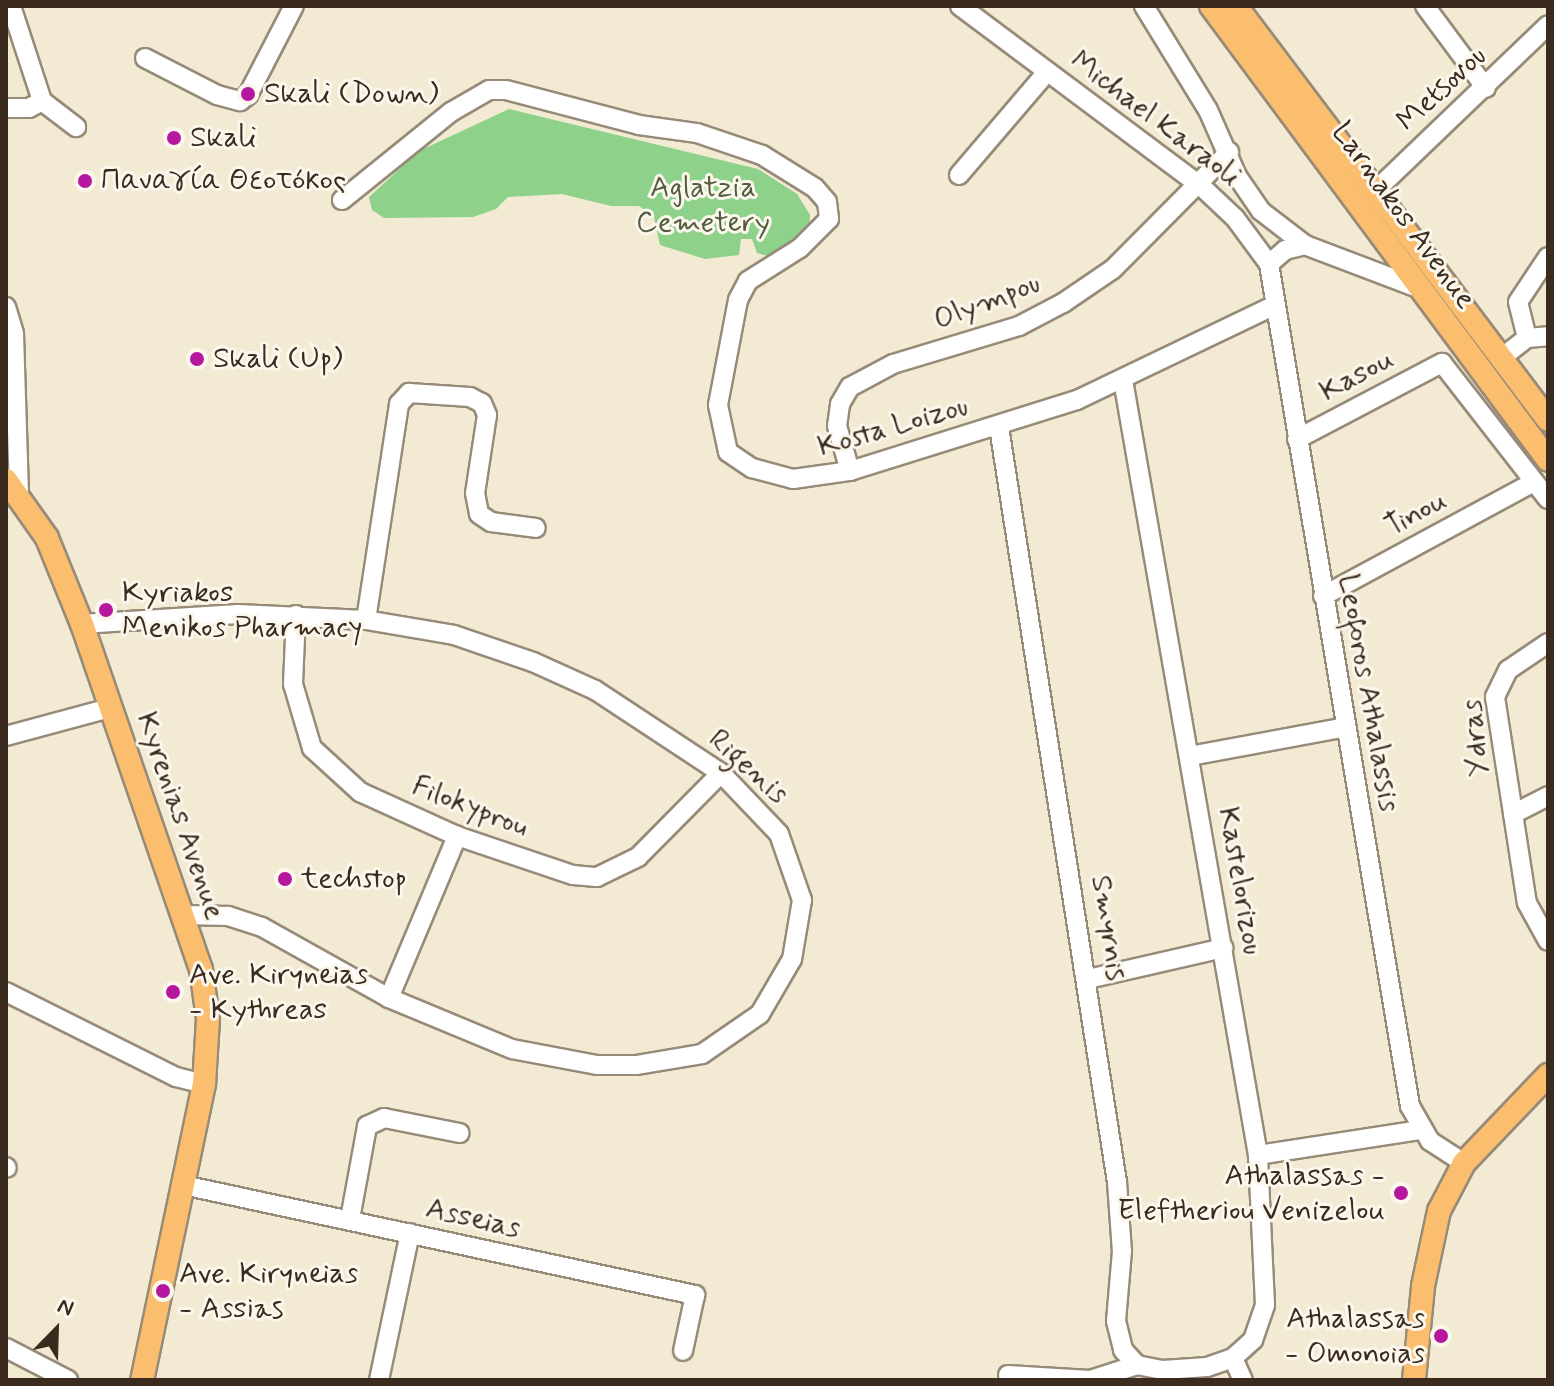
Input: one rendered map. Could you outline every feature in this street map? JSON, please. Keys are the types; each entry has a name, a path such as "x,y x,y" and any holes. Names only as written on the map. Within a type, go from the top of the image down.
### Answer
{"main road":[{"name":"Larnakos Avenue","path":"1211,6 1548,460"},
{"name":"Larnakos Avenue","path":"1236,6 1548,420"},
{"name":"Kyrenias Avenue","path":"12,486 47,538 82,624 185,915 208,1019 204,1084 142,1380"},
{"path":"1414,1380 1423,1286 1439,1211 1464,1163 1548,1075"}],"street":[{"path":"11,6 43,90 42,101"},
{"path":"145,58 217,95 240,101 248,95 294,6"},
{"name":"Michael Karaoli","path":"960,6 1201,186 1245,229 1269,264"},
{"path":"1144,6 1229,152"},
{"path":"1425,6 1486,88"},
{"name":"Metsovou","path":"1374,192 1486,88 1548,25"},
{"path":"959,175 1047,72"},
{"name":"Kosta Loizou","path":"342,200 451,112 489,90 506,90 639,125 697,133 762,155 815,188 827,202 829,219 800,248 760,269 738,300 718,405 721,436 738,461 773,475 813,479 999,427 1123,380 1275,305"},
{"path":"6,108 29,108 42,101"},
{"path":"42,101 76,127"},
{"name":"Michael Karaoli","path":"1229,152 1255,204 1305,245 1421,289"},
{"name":"Olympou","path":"850,471 837,426 840,404 850,387 893,364 1042,315 1113,269 1201,186 1229,152"},
{"path":"1269,264 1285,250 1305,245"},
{"path":"1527,338 1518,302 1548,257"},
{"name":"Leoforos Athalassis","path":"1269,264 1410,1106 1420,1130"},
{"path":"6,307 14,334 12,486"},
{"path":"1500,359 1527,338 1548,336"},
{"name":"Kasou","path":"1297,439 1442,363 1534,482"},
{"name":"Kastelorizou","path":"1123,380 1258,1155 1265,1305 1253,1340 1233,1358"},
{"path":"366,620 399,404 409,393 470,397 482,403 487,415 475,493 479,514 491,522 536,528"},
{"name":"Smyrnis","path":"999,427 1088,979 1120,1224 1116,1321 1123,1350 1137,1365"},
{"path":"1534,482 1548,499"},
{"name":"Tinou","path":"1323,596 1534,482"},
{"name":"Rigenis","path":"82,624 296,615 366,620 454,635 533,662 595,690 721,773 779,834 802,900 798,941 783,982 760,1014 719,1046 687,1058 636,1065 550,1058 512,1049 389,998 262,927 228,916 185,915"},
{"name":"Filokyprou","path":"296,615 293,684 312,748 360,792 457,836 573,875 597,877 638,857 721,773"},
{"name":"Ydras","path":"1548,643 1508,670 1495,697 1527,903 1548,941"},
{"path":"6,736 110,708"},
{"path":"1190,756 1346,727"},
{"path":"1513,814 1548,796"},
{"path":"389,998 457,836"},
{"path":"1088,979 1223,948"},
{"path":"6,992 176,1077 204,1084"},
{"path":"350,1219 367,1126 384,1118 460,1133"},
{"path":"1258,1155 1420,1130 1464,1163"},
{"name":"Asseias","path":"183,1185 695,1295 683,1351"},
{"path":"379,1380 410,1233"},
{"path":"6,1348 68,1380"},
{"path":"1008,1375 1090,1380 1137,1365 1163,1370 1207,1367 1233,1358 1243,1380"}],"green space":[{"name":"Aglatzia Cemetery","path":"509,109 758,169 797,194 810,215 809,236 768,256 757,253 752,239 741,239 739,255 705,259 660,245 654,217 639,206 611,206 562,194 508,197 496,209 473,217 384,218 372,210 369,197 419,151"}],"place":[{"name":"Skali (Down)","path":"248,94"},
{"name":"Skali","path":"174,138"},
{"name":"Παναγία Θεοτόκος","path":"85,181"},
{"name":"Skali (Up)","path":"197,359"},
{"name":"Kyriakos Menikos Pharmacy","path":"106,610"},
{"name":"techstop","path":"285,879"},
{"name":"Ave. Kiryneias - Kythreas","path":"173,992"},
{"name":"Athalassas - Eleftheriou Venizelou","path":"1401,1193"},
{"name":"Ave. Kiryneias - Assias","path":"163,1291"},
{"name":"Athalassas - Omonoias","path":"1441,1336"}]}
